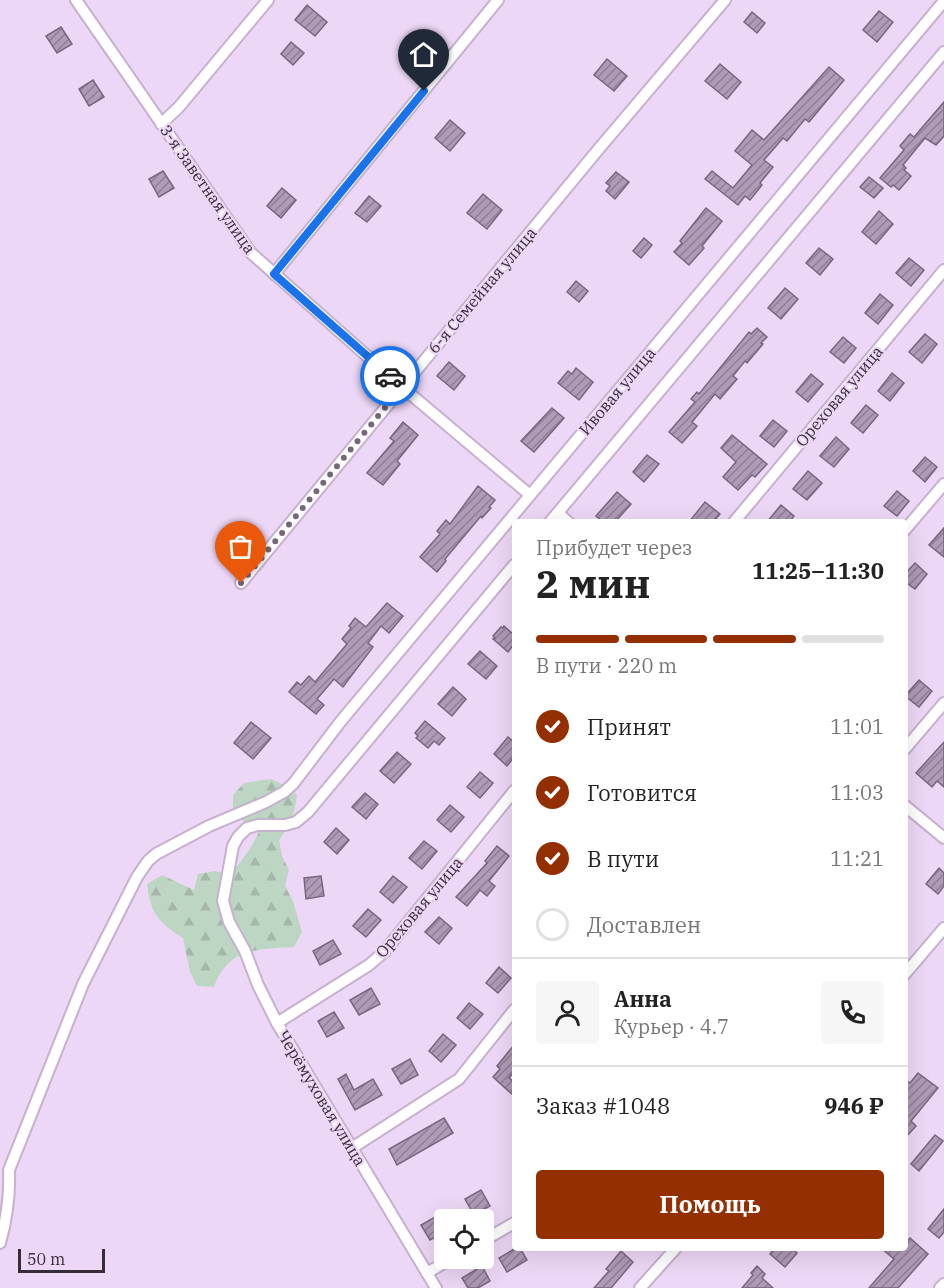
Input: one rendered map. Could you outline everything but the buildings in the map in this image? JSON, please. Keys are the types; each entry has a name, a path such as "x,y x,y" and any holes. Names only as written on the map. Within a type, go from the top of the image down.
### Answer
{"street":[{"name":"3-я Заветная улица","path":"76,0 251,253 402,387 530,495"},
{"path":"161,124 179,107 268,0"},
{"path":"274,274 498,0"},
{"name":"6-я Семейная улица","path":"241,583 725,0"},
{"name":"Ивовая улица","path":"0,1244 8,1214 9,1170 83,984 147,861 209,826 266,802 293,784 341,721 944,1"},
{"name":"Ивовая улица","path":"554,518 944,52"},
{"name":"Ореховая улица","path":"736,519 944,270"},
{"path":"908,526 944,484"},
{"name":"Черёмуховая улица","path":"436,1288 277,1023 258,985 245,951 229,922 223,902 233,846 238,837 247,828 258,825 285,825 296,822 308,813 512,567"},
{"path":"908,745 944,703"},
{"name":"Ореховая улица","path":"277,1023 369,965 384,952 512,793"},
{"path":"908,808 944,838"},
{"path":"908,970 944,928"},
{"path":"352,1148 459,1078 512,1012"},
{"path":"494,1235 512,1224"},
{"path":"640,1288 673,1251"},
{"path":"427,1273 434,1269"},
{"path":"940,1288 944,1284"}],"green space":[{"path":"271,779 290,788 297,795 291,819 279,840 282,856 289,870 285,886 293,901 302,932 294,947 245,953 227,965 214,987 197,986 190,972 183,938 162,922 153,910 147,884 162,875 194,890 198,874 215,871 231,875 259,832 233,813 233,795 244,783"}],"way so far":[{"path":"241,583 402,387 390,376"}],"route":[{"path":"390,376 274,274 424,91"}]}
